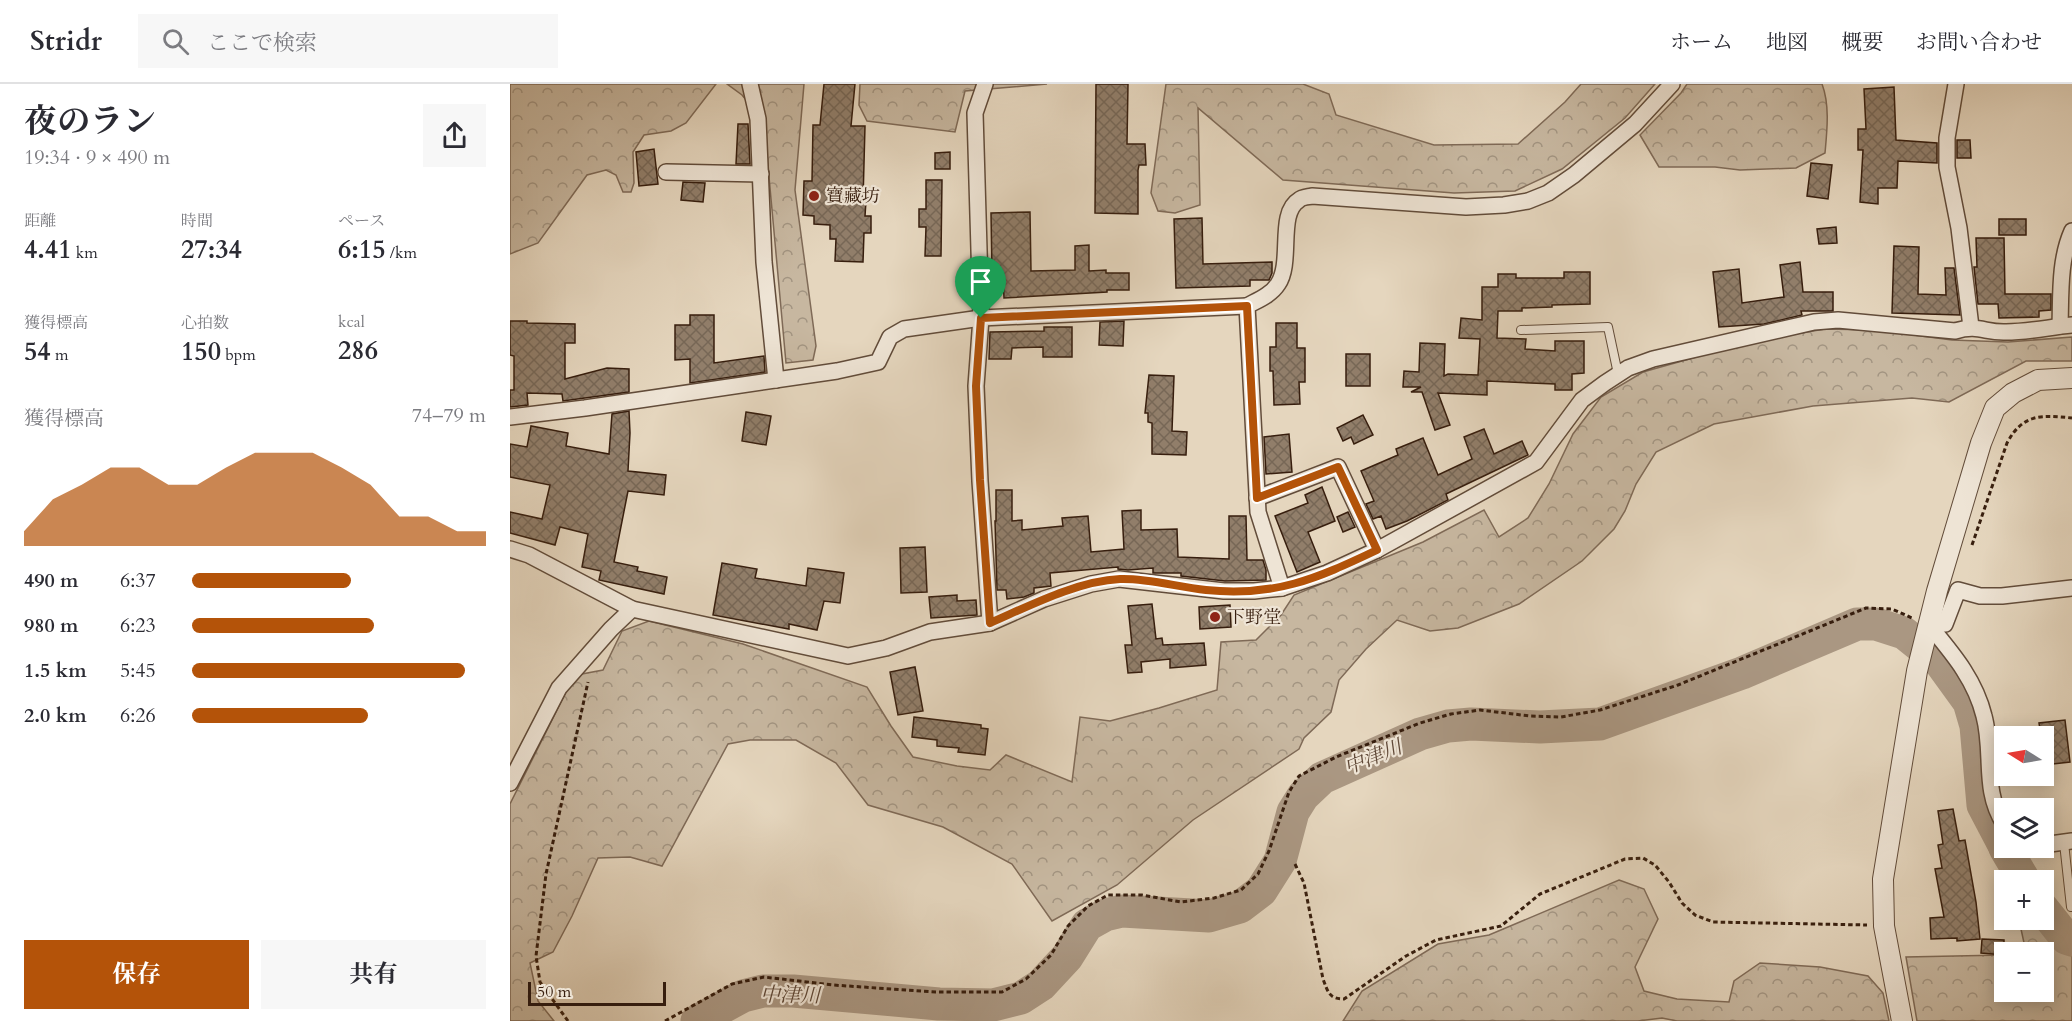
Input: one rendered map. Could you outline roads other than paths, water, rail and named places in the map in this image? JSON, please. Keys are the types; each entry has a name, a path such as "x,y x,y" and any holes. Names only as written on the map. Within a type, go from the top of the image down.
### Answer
{"street":[{"path":"750,84 758,119 764,262 776,380"},
{"path":"985,84 975,113 981,318 976,386 990,623"},
{"path":"510,417 776,380 878,362 890,338 904,329 981,318 1247,306 1270,293 1282,275 1286,259 1287,219 1291,208 1299,199 1312,196 1466,207 1528,201 1548,193 1574,175 1635,124 1672,84"},
{"path":"1956,84 1947,138 1947,167 1959,228 1971,327"},
{"path":"666,172 761,174"},
{"path":"510,549 529,555 632,609 848,656 886,648 930,632 990,623 1044,599 1091,584 1119,579 1224,591 1282,588 1327,573 1377,550 1536,462 1582,400 1628,368 1653,359 1814,322 1838,320 1956,331 1971,327 2002,332 2038,331 2066,325 2061,277 2072,231"},
{"path":"1247,306 1258,512 1282,588"},
{"path":"1902,1021 1884,926 1882,879 1917,671 1927,630 1981,443 1995,408 2013,393 2038,380 2072,378"},
{"path":"1257,498 1338,467 1377,550"},
{"path":"1927,630 1945,624 1958,590 1980,596 2002,596 2072,588"},
{"path":"510,783 559,688 611,629 632,609"},
{"path":"1927,630 1961,663 1977,693 1985,718 1994,806"}],"lane":[{"path":"1521,330 1608,327 1618,374"},
{"path":"2068,842 2071,907"}],"waterway":[{"name":"中津川","path":"697,1021 743,996 763,991 793,991 939,1004 993,1005 1021,998 1041,985 1067,957 1087,925 1105,915 1122,911 1209,916 1240,907 1261,891 1280,861 1293,812 1303,796 1322,778 1420,734 1448,726 1471,724 1540,727 1600,724 1742,673 1857,624 1876,624 1904,633 1940,662 1969,702 1976,726 1983,805 1994,826"},
{"name":"中津川","path":"2011,858 2018,870"},
{"name":"中津川","path":"2054,923 2066,938 2072,940"}],"place":[{"name":"寶藏坊","path":"814,196"},
{"name":"下野堂","path":"1215,617"}]}
